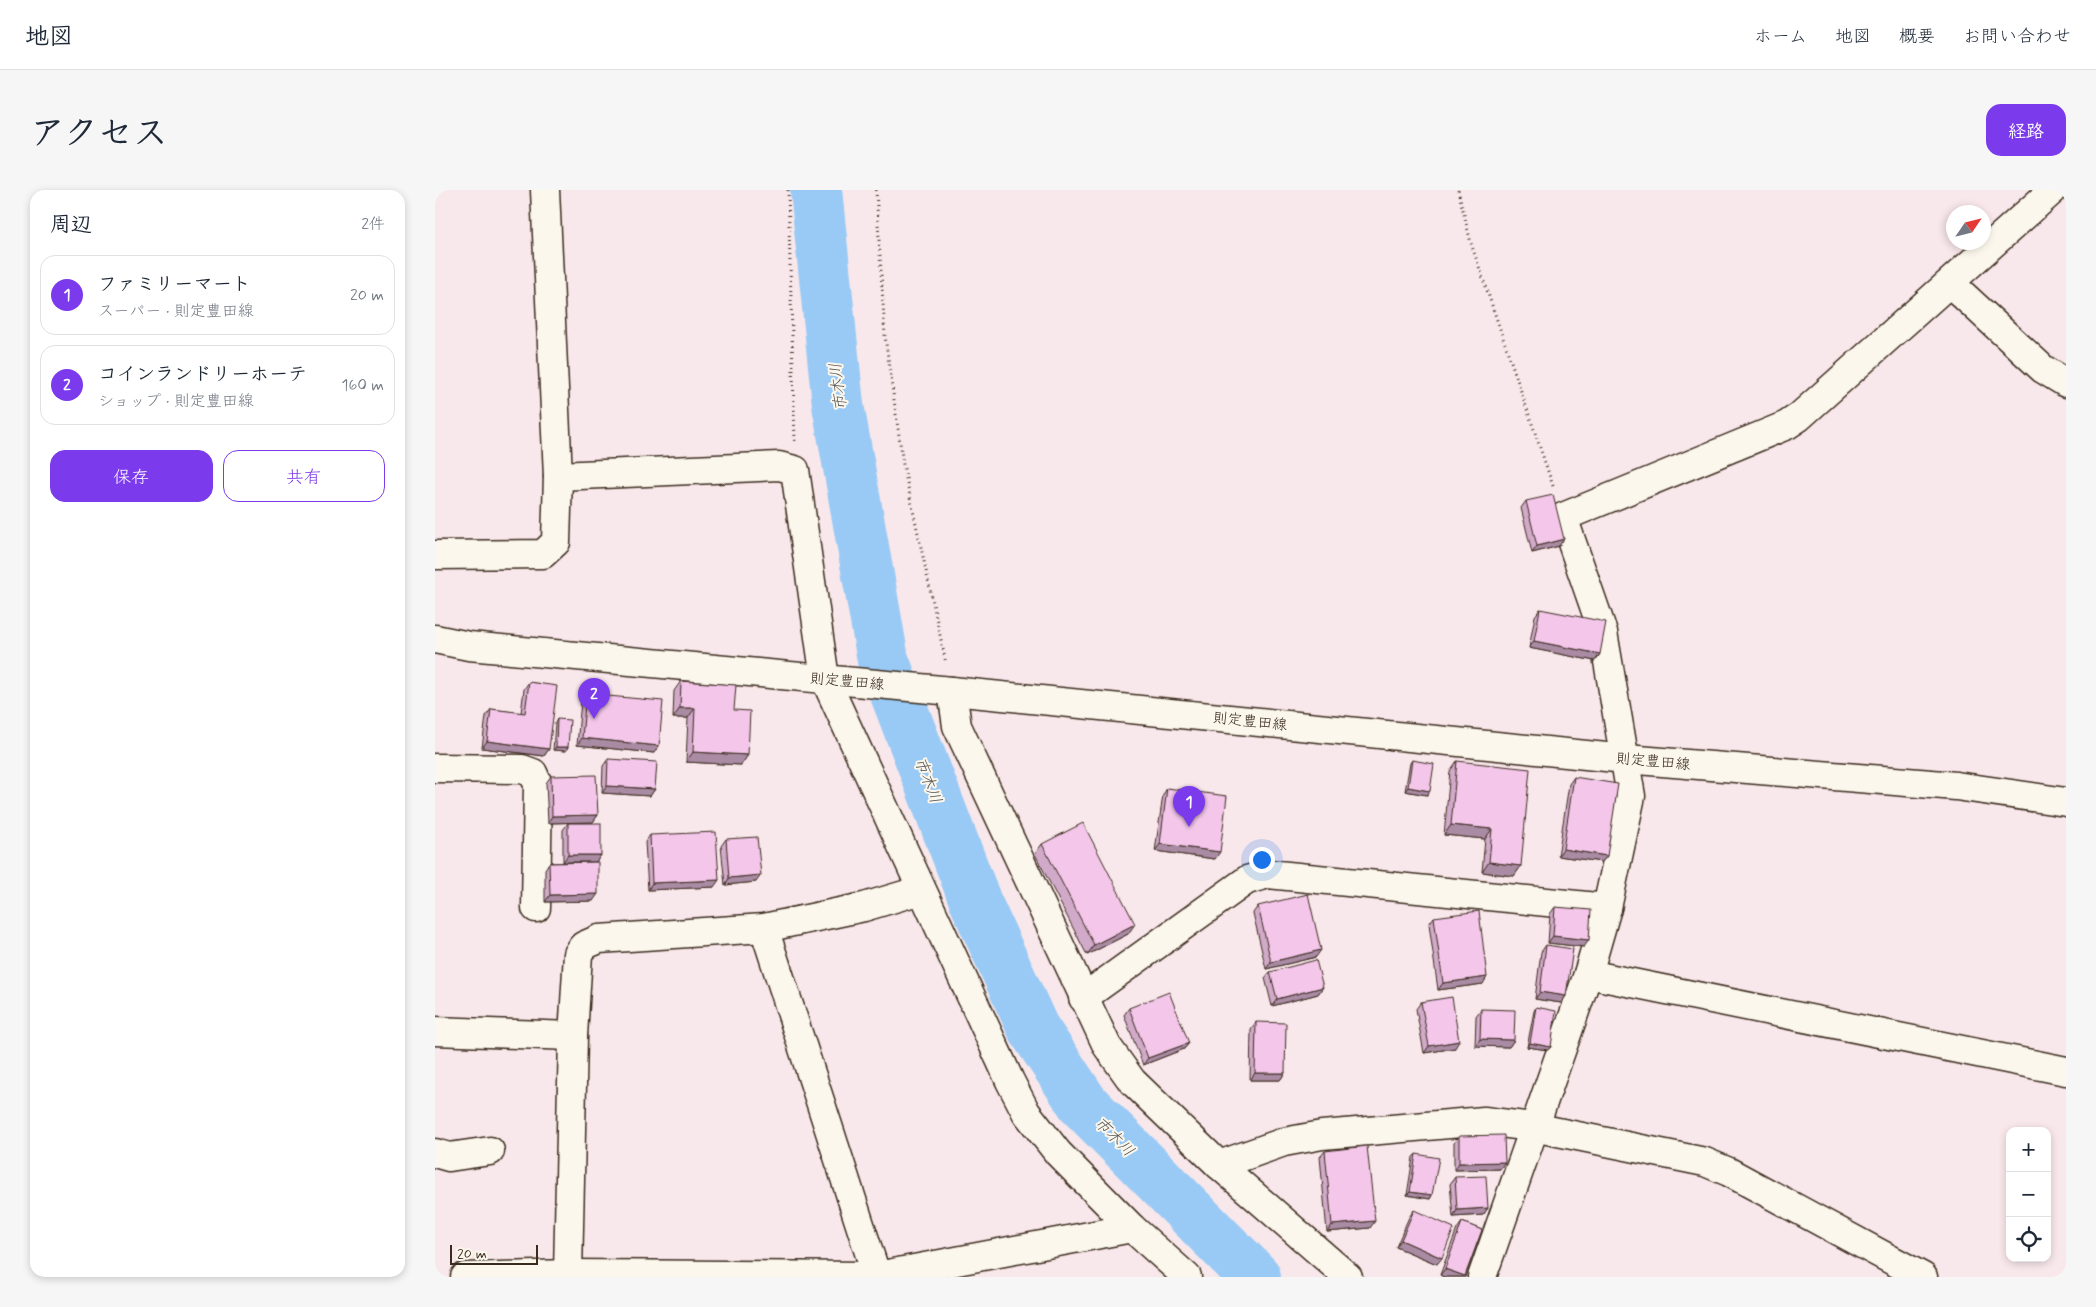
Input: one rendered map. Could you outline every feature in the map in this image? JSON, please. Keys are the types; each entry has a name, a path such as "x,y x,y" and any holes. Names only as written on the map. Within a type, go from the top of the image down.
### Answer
{"street":[{"path":"435,555 543,554 557,542 558,476 545,190"},
{"path":"1482,1277 1588,974 1607,908 1631,796 1603,632 1563,517 1787,425 1810,408 2053,190"},
{"path":"1950,283 2043,369 2066,383"},
{"path":"558,476 779,466 795,470 825,679 1010,1081 1026,1112 1058,1153 1132,1228 1187,1277"},
{"name":"則定豊田線","path":"435,639 469,646 952,691 1626,759 1956,786 2066,802"},
{"path":"952,691 957,726 1107,1046 1132,1081 1219,1166 1348,1277"},
{"path":"435,768 522,768 533,773 538,784 536,908"},
{"path":"1083,998 1247,880 1268,874 1607,908"},
{"path":"567,1274 573,1036 578,954 583,946 599,939 764,928 864,907 921,890"},
{"path":"764,928 877,1277"},
{"path":"1588,974 2066,1071"},
{"path":"435,1031 573,1036"},
{"path":"1219,1166 1283,1142 1322,1135 1484,1121 1533,1127 1705,1162 1729,1172 1923,1277"},
{"path":"435,1153 449,1157 490,1151"},
{"path":"465,1277 567,1274 877,1277 1132,1228"}],"path":[{"path":"788,190 795,470"},
{"path":"876,190 885,336 903,464 952,691"},
{"path":"1458,190 1471,243 1563,517"}],"building":[{"path":"1553,495 1564,539 1537,546 1526,501"},
{"path":"1540,609 1606,622 1600,654 1534,641"},
{"path":"681,681 736,685 734,710 750,711 748,755 693,752 695,708 680,708"},
{"path":"529,682 557,686 549,749 487,741 491,709 525,713"},
{"path":"586,694 663,701 659,746 582,738"},
{"path":"557,719 570,720 568,747 556,747"},
{"path":"608,759 657,762 655,789 607,786"},
{"path":"1412,760 1434,764 1430,791 1408,787"},
{"path":"1457,761 1530,769 1521,866 1489,862 1492,829 1451,825"},
{"path":"596,775 598,815 552,816 551,776"},
{"path":"1574,777 1618,784 1607,856 1563,849"},
{"path":"1167,788 1227,796 1220,852 1160,844"},
{"path":"568,823 601,823 601,855 568,855"},
{"path":"1083,823 1135,924 1094,945 1042,844"},
{"path":"716,832 719,880 652,883 650,835"},
{"path":"757,837 761,875 729,878 726,839"},
{"path":"598,862 598,894 550,895 549,863"},
{"path":"1308,894 1321,950 1271,962 1258,906"},
{"path":"1555,907 1591,910 1589,940 1553,936"},
{"path":"1479,911 1487,977 1443,983 1434,917"},
{"path":"1546,945 1573,949 1566,996 1540,992"},
{"path":"1316,960 1323,987 1277,999 1270,972"},
{"path":"1169,992 1189,1043 1148,1058 1129,1008"},
{"path":"1452,997 1459,1041 1429,1046 1421,1002"},
{"path":"1536,1007 1556,1011 1551,1047 1530,1043"},
{"path":"1481,1009 1515,1010 1514,1040 1480,1039"},
{"path":"1256,1022 1286,1023 1285,1073 1255,1073"},
{"path":"1504,1135 1505,1162 1459,1163 1459,1136"},
{"path":"1367,1146 1375,1221 1332,1225 1325,1151"},
{"path":"1416,1154 1439,1158 1432,1195 1410,1192"},
{"path":"1486,1176 1488,1208 1457,1210 1455,1177"},
{"path":"1414,1210 1454,1228 1442,1258 1401,1240"},
{"path":"1462,1222 1482,1230 1465,1276 1445,1269"}],"waterway":[{"name":"市木川","path":"816,190 838,405 883,660 976,903 1033,1028 1084,1105 1255,1277"}],"place":[{"name":"コインランドリーホーテ","path":"594,719"},
{"name":"ファミリーマート","path":"1189,827"}]}
